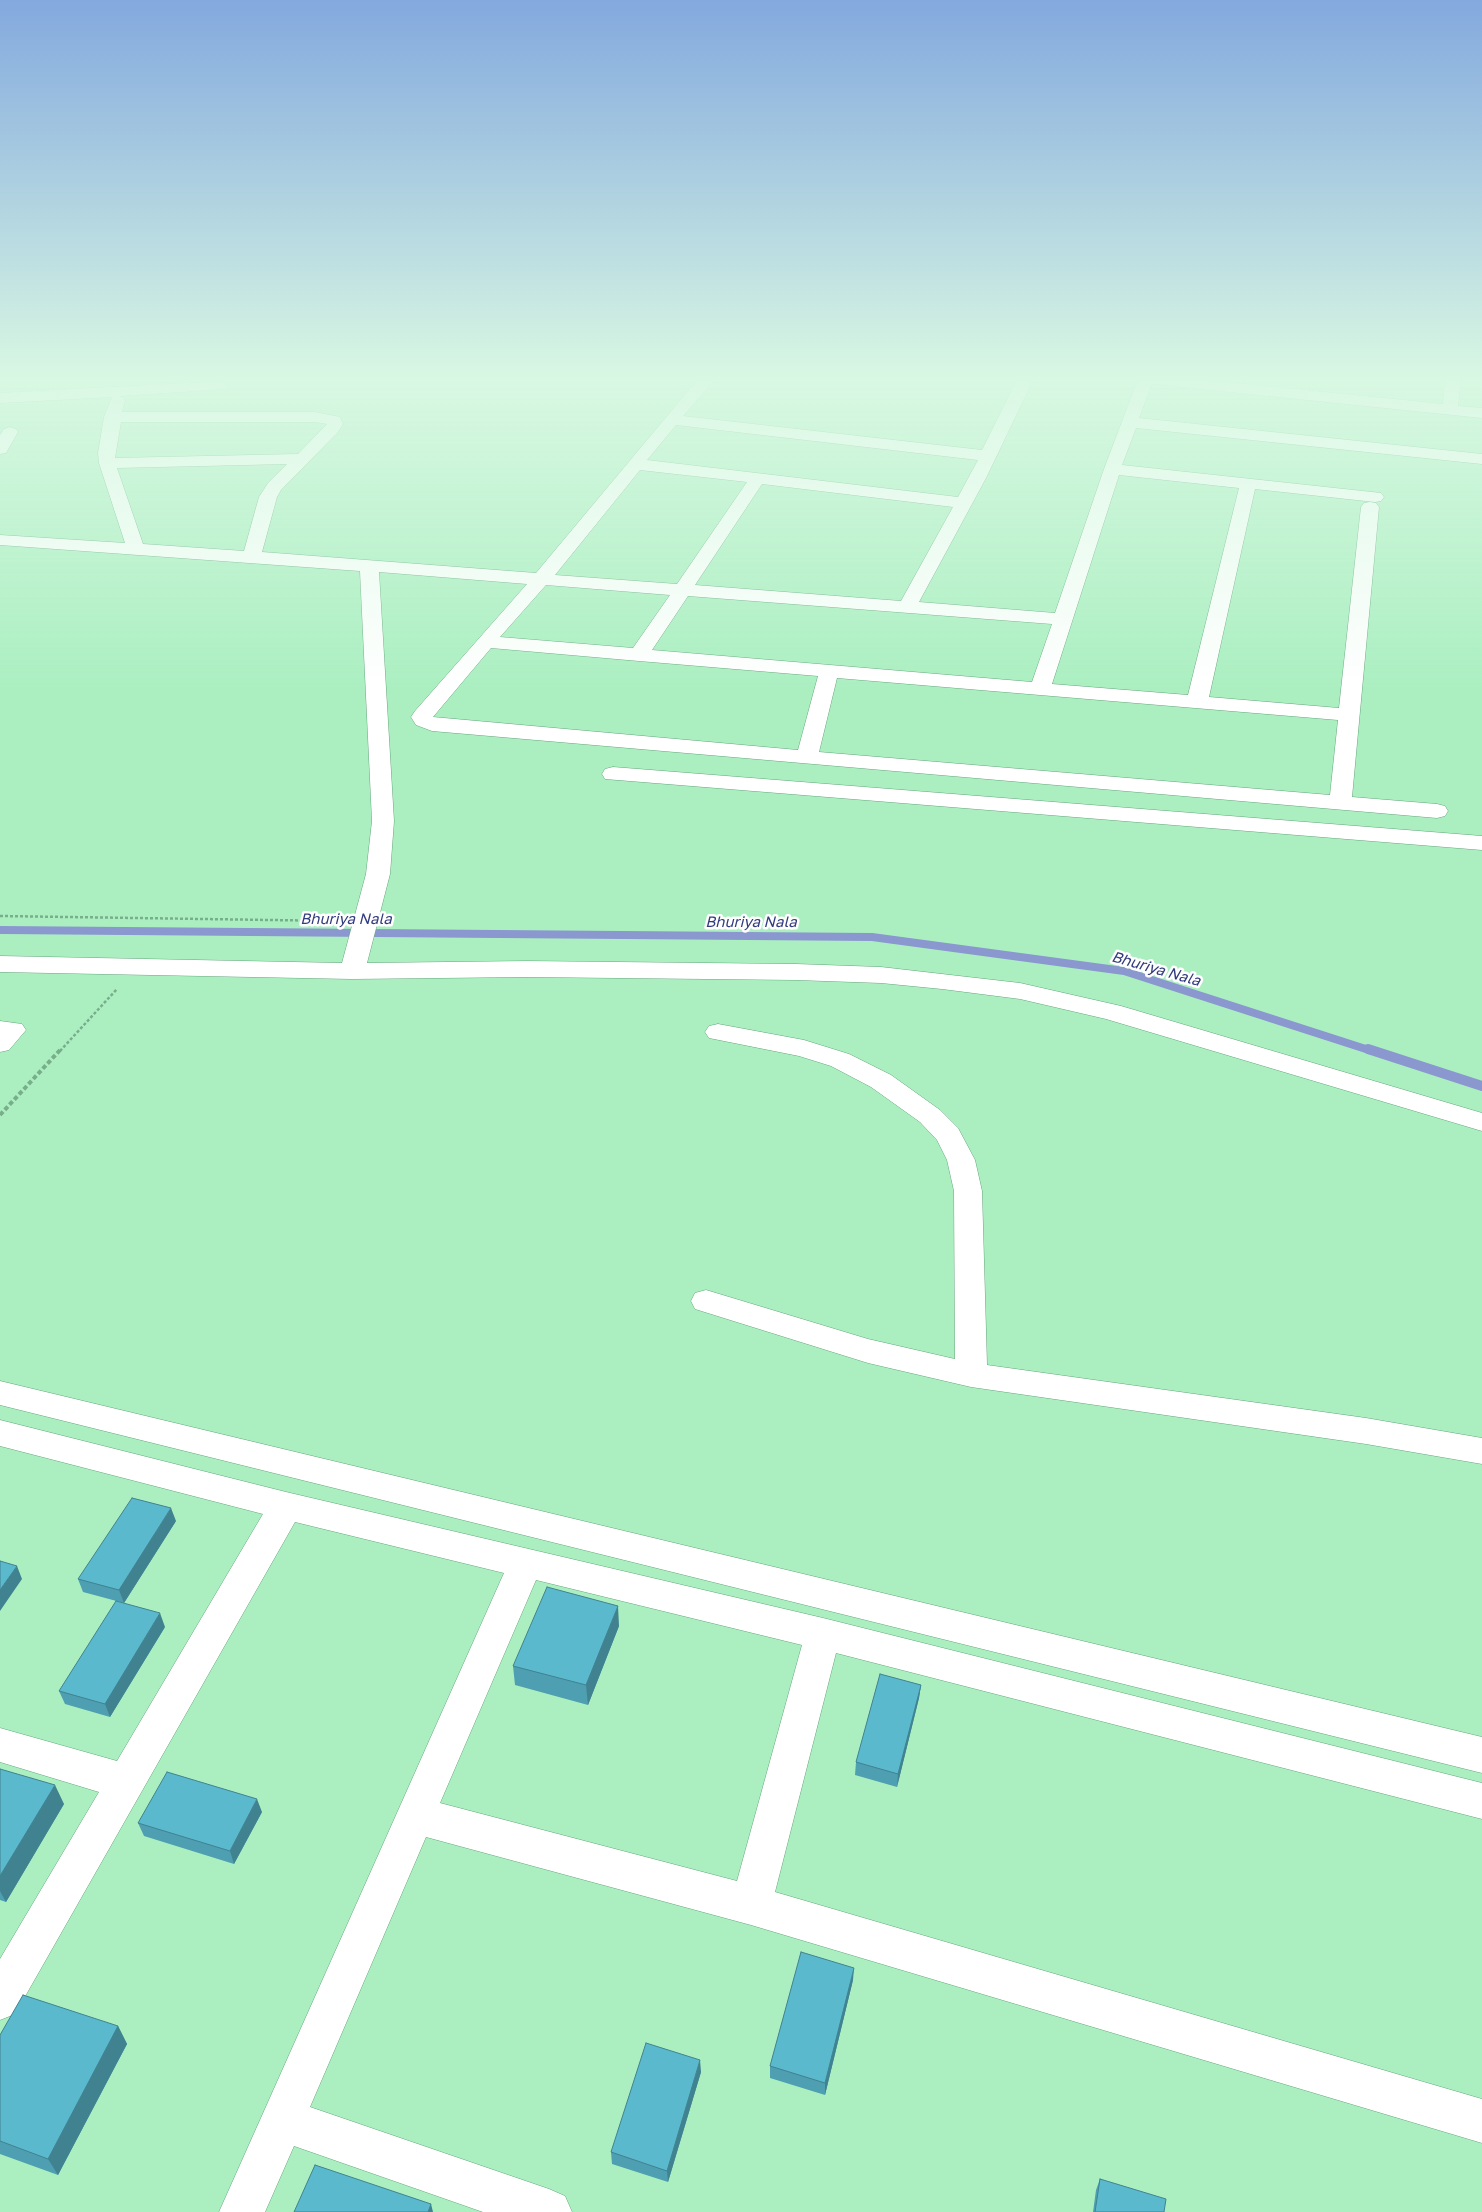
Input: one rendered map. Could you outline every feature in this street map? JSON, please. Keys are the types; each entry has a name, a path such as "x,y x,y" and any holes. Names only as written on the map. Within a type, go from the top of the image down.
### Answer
{"street":[{"path":"113,481 136,550"},
{"path":"252,556 268,497 279,481"},
{"path":"622,481 542,578 425,711 422,716 423,721 432,725 1437,811"},
{"path":"639,655 756,481"},
{"path":"785,481 964,503"},
{"path":"907,607 975,481"},
{"path":"1040,689 1108,481"},
{"path":"1223,481 1372,502 1340,802"},
{"path":"1197,702 1248,484"},
{"path":"0,540 252,556 1063,619"},
{"path":"354,964 366,925 378,874 383,821 369,566"},
{"path":"486,642 1349,715"},
{"path":"807,757 830,671"},
{"path":"613,774 1482,843"},
{"path":"0,964 136,968 354,964 881,975 1020,990 1112,1012 1482,1122"},
{"path":"0,1029 13,1030 0,1044"},
{"path":"718,1032 804,1048 840,1060 881,1081 930,1116 948,1136 961,1160 968,1191 971,1375"},
{"path":"706,1301 868,1351 971,1375 1366,1431 1482,1451"},
{"path":"0,1393 1482,1755"},
{"path":"0,1432 286,1506 823,1634 1482,1801"},
{"path":"0,1999 286,1506"},
{"path":"242,2212 525,1564"},
{"path":"751,1904 823,1634"},
{"path":"0,1745 127,1782"},
{"path":"414,1815 751,1904 1482,2121"},
{"path":"283,2120 549,2212"}],"path":[{"path":"0,916 366,925"},
{"path":"0,1115 136,968"}],"building":[{"path":"132,1498 171,1508 119,1590 78,1579"},
{"path":"0,1561 17,1566 0,1590"},
{"path":"547,1587 618,1606 586,1685 513,1666"},
{"path":"116,1601 160,1613 105,1704 59,1691"},
{"path":"880,1674 921,1685 898,1774 856,1762"},
{"path":"0,1769 55,1785 0,1876"},
{"path":"167,1772 257,1799 230,1851 138,1823"},
{"path":"801,1952 854,1968 825,2083 770,2066"},
{"path":"23,1995 118,2026 48,2159 0,2141 0,2035"},
{"path":"646,2043 700,2060 667,2171 611,2152"},
{"path":"315,2165 431,2204 428,2212 294,2212"},
{"path":"1100,2179 1166,2199 1164,2212 1095,2212"}],"waterway":[{"name":"Bhuriya Nala","path":"0,930 872,937 1124,971 1372,1051"},
{"name":"Bhuriya Nala","path":"1368,1049 1482,1086"}]}
